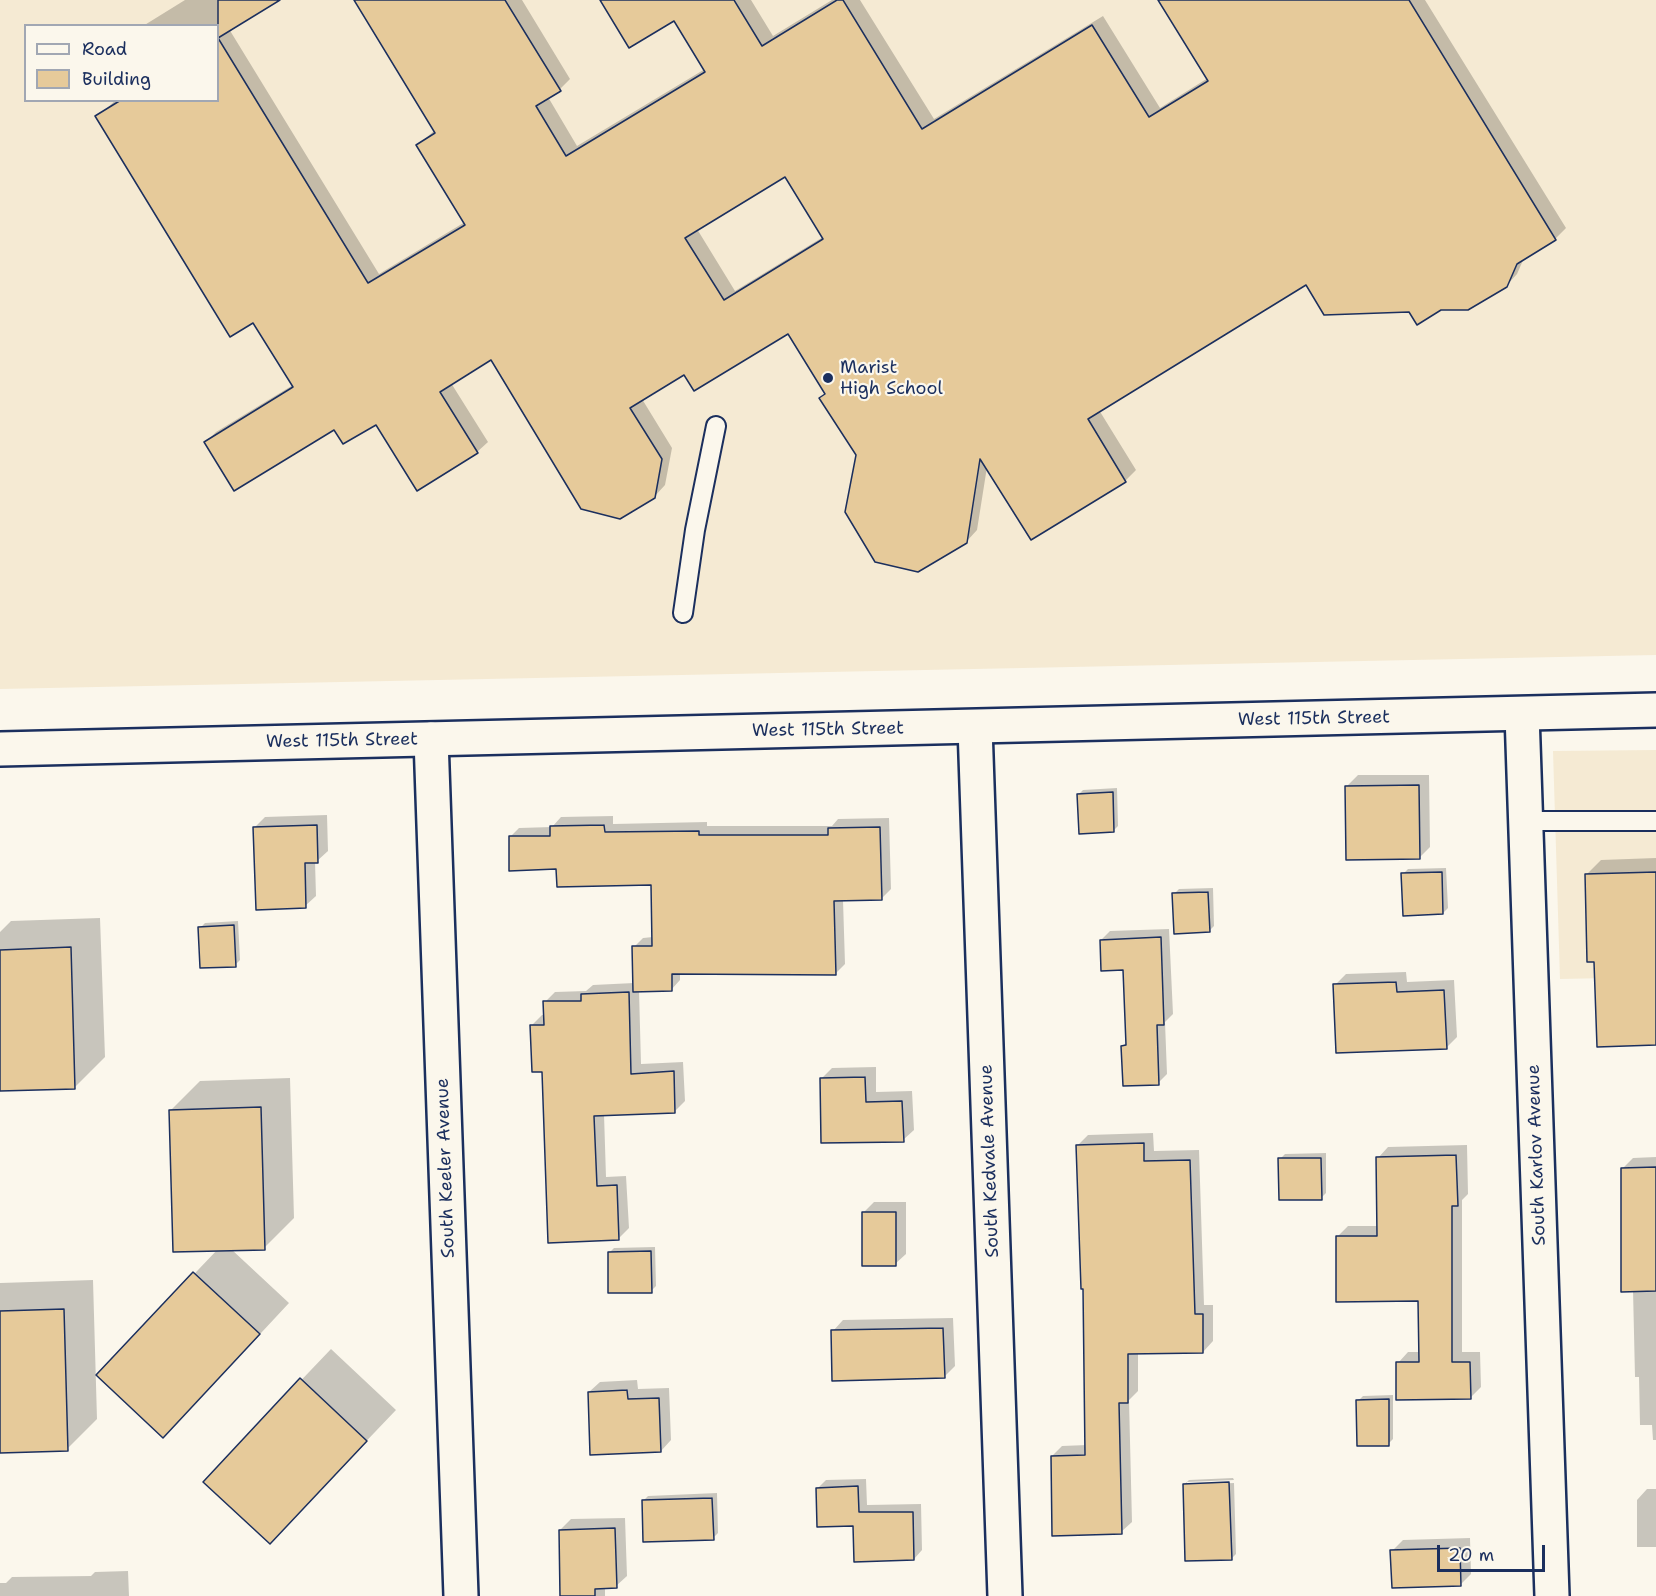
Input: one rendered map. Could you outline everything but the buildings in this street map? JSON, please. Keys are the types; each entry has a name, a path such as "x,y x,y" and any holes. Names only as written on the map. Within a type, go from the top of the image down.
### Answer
{"street":[{"name":"West 115th Street","path":"0,749 1656,710"},
{"name":"South Karlov Avenue","path":"1522,714 1552,1596"},
{"name":"South Kedvale Avenue","path":"975,727 1005,1596"},
{"name":"South Keeler Avenue","path":"431,739 461,1596"}],"lane":[{"path":"684,613 695,530 716,426"},
{"path":"1525,822 1656,821"}],"shaded area":[{"name":"Marist High School","path":"0,0 1656,0 1656,655 0,689"},
{"path":"1656,750 1656,977 1560,979 1553,751"}],"place":[{"name":"Marist High School","path":"828,378"}]}
